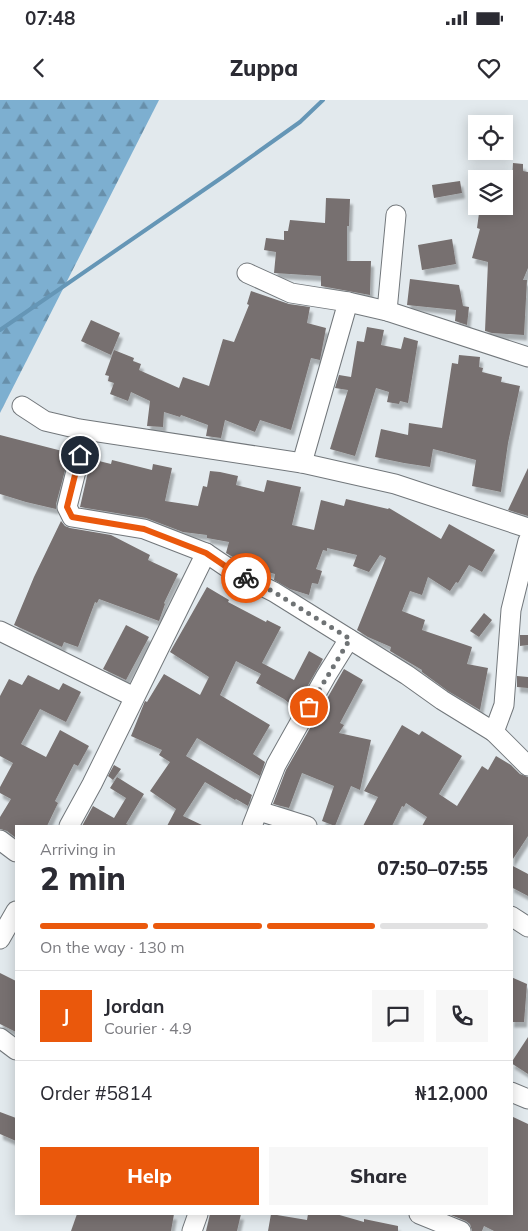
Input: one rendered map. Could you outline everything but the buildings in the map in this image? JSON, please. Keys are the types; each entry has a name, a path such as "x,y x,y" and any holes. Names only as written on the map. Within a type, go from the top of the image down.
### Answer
{"street":[{"path":"387,311 396,215"},
{"path":"247,273 291,293 348,302 387,311 528,357"},
{"path":"302,463 348,302"},
{"path":"22,406 45,421 79,429 302,463 394,484 528,528"},
{"path":"80,455 67,507 72,517 144,529 206,553 234,572 274,592 407,674 442,700 494,732 528,766"},
{"path":"494,732 504,705 511,610 528,542"},
{"path":"70,825 206,553"},
{"path":"0,631 134,697"},
{"path":"300,825 256,819 276,765 326,676 350,639"},
{"path":"0,840 15,851"},
{"path":"0,939 15,913"},
{"path":"513,917 528,927"},
{"path":"0,1038 15,1049"},
{"path":"513,1093 528,1099"},
{"path":"192,1231 198,1215"},
{"path":"421,1215 461,1231"}],"green space":[{"path":"0,100 159,100 0,413"}],"waterway":[{"path":"0,330 227,174 300,122 323,100"}],"way so far":[{"path":"246,578 274,592 350,639 309,707"}],"route":[{"path":"80,455 67,507 72,517 144,529 206,553 246,578"}]}
